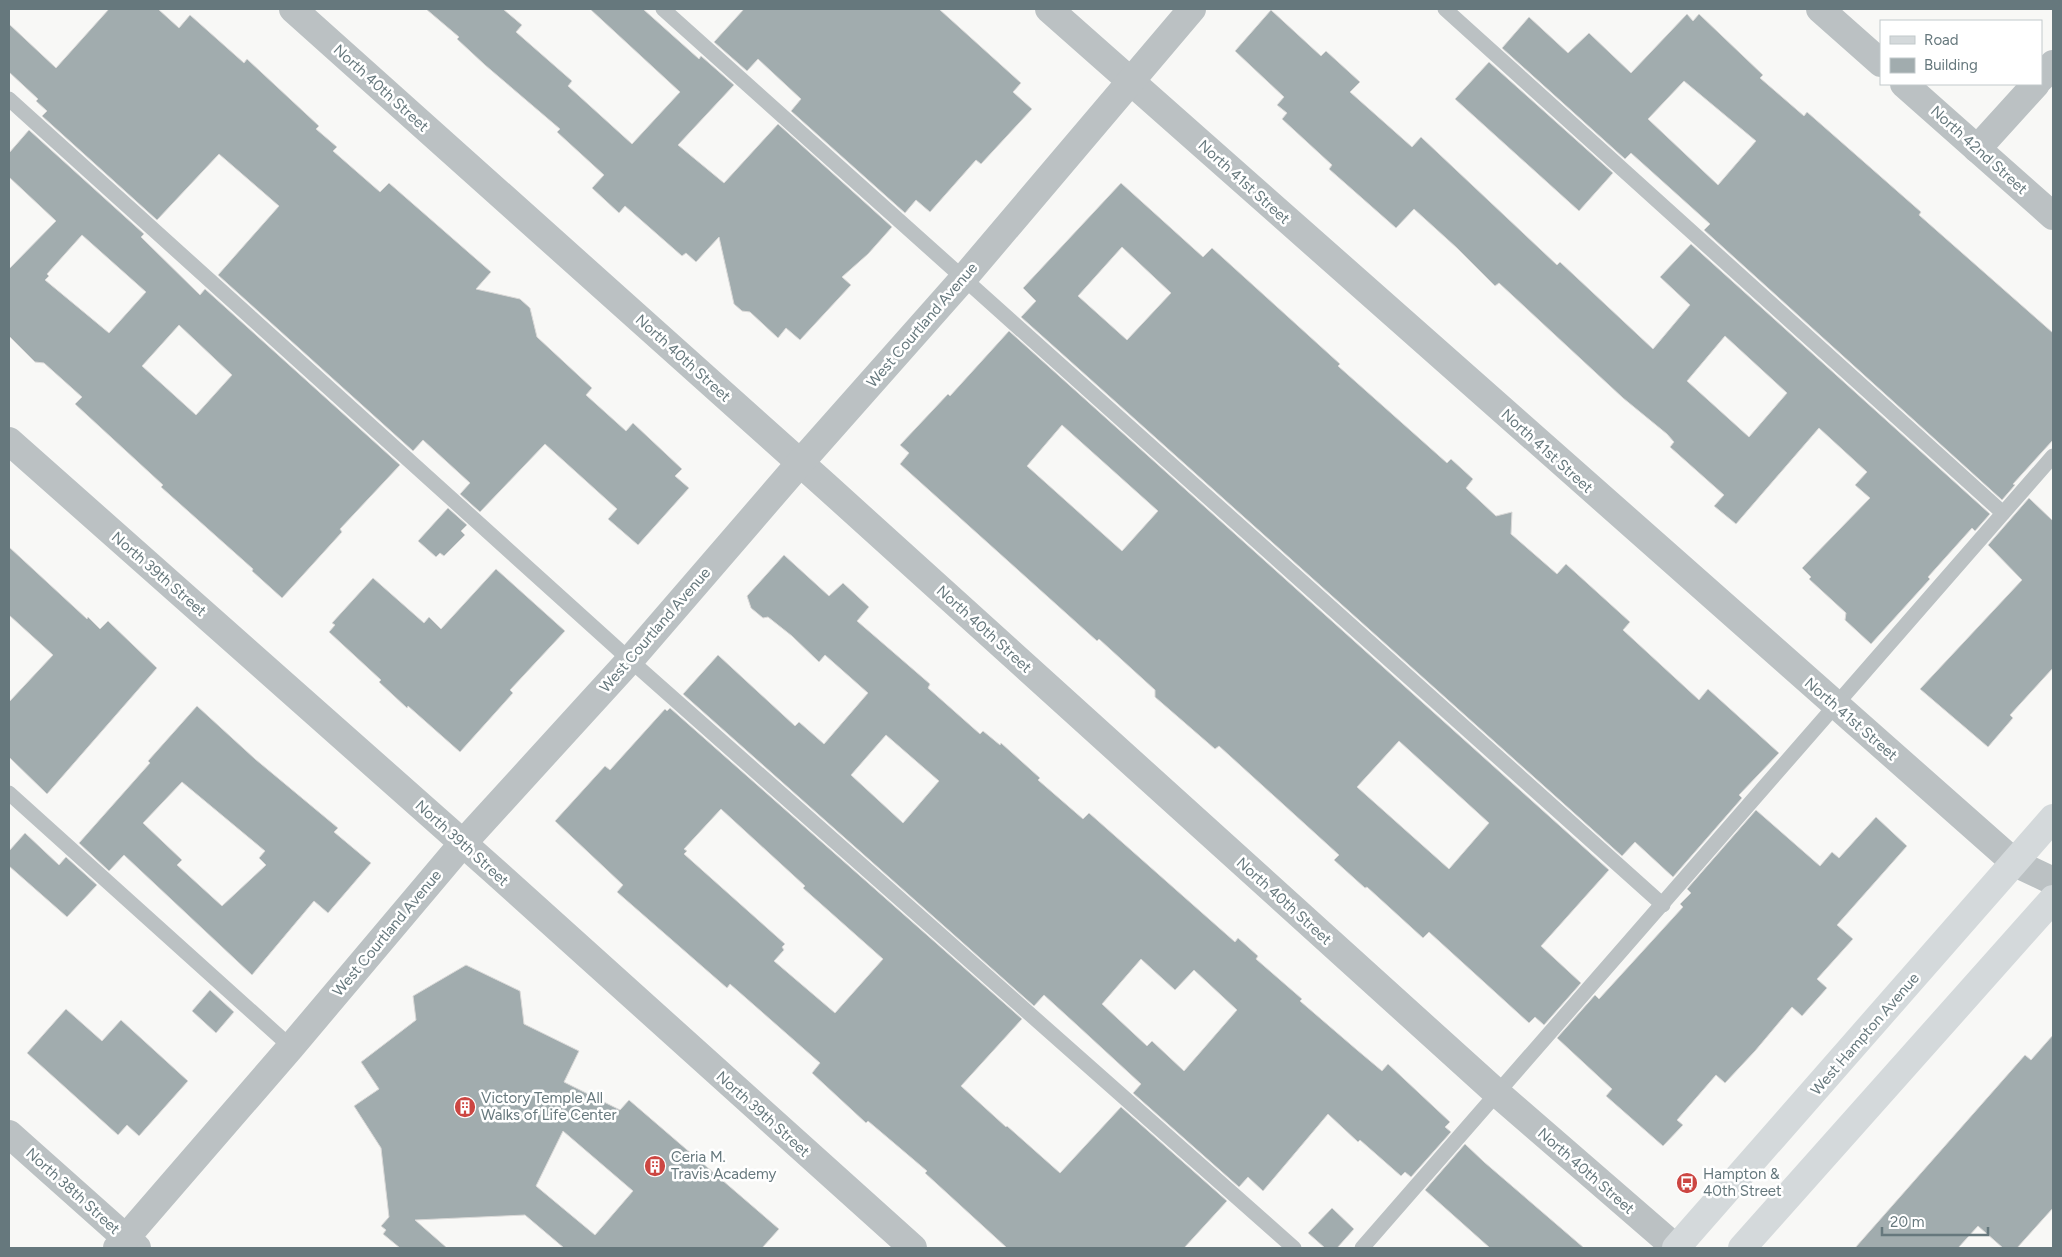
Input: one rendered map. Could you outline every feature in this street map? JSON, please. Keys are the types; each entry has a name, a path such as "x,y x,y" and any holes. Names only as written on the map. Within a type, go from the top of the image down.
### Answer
{"main road":[{"name":"West Hampton Avenue","path":"1676,1248 2053,818"},
{"path":"1742,1248 2053,899"}],"street":[{"name":"North 40th Street","path":"293,9 800,462 1497,1093 1676,1248"},
{"name":"North 41st Street","path":"1050,9 1836,707 2015,863 2053,881"},
{"name":"West Courtland Avenue","path":"126,1245 463,843 630,660 800,462 963,278 1192,9"},
{"path":"1820,9 1880,62"},
{"path":"2042,77 2053,64"},
{"name":"North 42nd Street","path":"1905,85 2053,216"},
{"path":"1977,149 2035,85"},
{"name":"North 39th Street","path":"9,442 463,843 912,1248"},
{"name":"North 38th Street","path":"9,1134 126,1245"}],"lane":[{"path":"663,9 1663,904"},
{"path":"1445,9 2003,514"},
{"path":"9,99 630,660 1294,1248"},
{"path":"1362,1248 1836,707 2053,456"},
{"path":"9,793 291,1047"}],"building":[{"path":"109,9 158,9 179,28 190,15 244,63 247,59 319,126 316,129 337,147 333,151 380,192 389,183 491,272 476,289 520,299 530,308 537,337 592,388 586,395 626,431 633,423 682,469 675,476 689,488 638,545 608,519 617,509 545,444 480,512 460,494 470,483 423,440 413,451 218,275 279,206 219,154 157,220 42,116 47,111 36,101 38,99 9,72 9,24 56,68"},
{"path":"426,9 503,9 522,25 516,32 572,81 568,86 632,144 680,92 590,9 643,9 699,59 701,56 734,85 678,145 724,183 778,124 892,227 868,254 842,277 851,285 800,340 786,328 778,338 750,312 742,311 734,304 719,237 696,262 686,253 682,256 625,206 619,213 592,188 604,175 557,132 560,129 485,65 457,39 459,37"},
{"path":"744,9 939,9 1021,83 1013,92 1032,109 981,164 976,160 930,212 916,200 905,213 791,111 801,99 758,59 747,71 714,42"},
{"path":"1271,10 1321,56 1326,51 1360,82 1350,92 1412,147 1421,137 1557,265 1560,262 1653,349 1690,305 1660,277 1691,244 1990,514 1975,531 1972,528 1928,577 1930,579 1871,644 1845,620 1846,613 1809,579 1811,577 1802,568 1870,498 1855,485 1867,472 1819,428 1736,524 1714,506 1724,495 1670,447 1674,442 1667,434 1623,398 1499,283 1495,286 1414,209 1396,228 1329,169 1332,165 1282,119 1287,113 1277,105 1284,97 1235,51","holes":["1725,336 1787,393 1749,437 1687,381"]},
{"path":"1687,14 1693,21 1699,14 1763,75 1760,78 1804,116 1807,112 1921,212 1919,215 2053,333 2053,440 2013,484 2015,485 2002,500 1704,230 1710,224 1631,153 1625,159 1502,48 1529,17 1568,53 1589,33 1631,73","holes":["1684,81 1756,141 1718,185 1648,119"]},
{"path":"1489,62 1613,173 1579,211 1455,99"},
{"path":"29,130 144,234 141,237 200,295 205,289 400,465 340,529 342,532 282,598 252,571 253,569 161,487 163,485 75,404 82,397 44,363 35,362 9,336 9,269 56,221 9,177 9,153","holes":["82,235 146,292 109,333 45,280 49,276 47,274","179,325 232,375 196,415 142,366"]},
{"path":"1121,183 1203,257 1212,248 1340,364 1338,366 1447,463 1451,459 1473,479 1466,488 1496,516 1512,512 1511,534 1557,574 1566,564 1630,622 1623,630 1699,700 1708,689 1779,753 1739,795 1742,798 1673,877 1635,842 1622,856 1021,317 1036,301 1023,288","holes":["1122,247 1171,293 1127,340 1078,296"]},
{"path":"1009,331 1609,870 1541,946 1581,983 1544,1025 1535,1017 1529,1023 1429,932 1423,938 1367,887 1365,888 1334,860 1339,855 1219,746 1215,749 1155,697 1155,690 1099,639 1097,641 900,464 909,453 900,445 948,394 950,396","holes":["1062,425 1158,511 1122,551 1027,466","1399,741 1489,823 1449,869 1357,787"]},
{"path":"2029,498 2053,521 2053,668 2010,715 2013,718 1988,747 1920,689 2022,580 1988,545"},
{"path":"448,508 467,525 461,531 465,535 444,556 440,553 436,557 418,541"},
{"path":"9,547 87,619 88,617 100,629 108,621 157,668 47,794 9,757 9,702 53,655 9,615"},
{"path":"784,555 829,596 843,583 869,607 857,621 930,684 928,688 980,734 983,731 1000,745 1001,743 1040,778 1038,780 1083,819 1089,813 1235,942 1238,938 1258,956 1256,959 1302,999 1300,1001 1382,1071 1388,1064 1450,1122 1445,1127 1451,1132 1411,1177 1405,1172 1401,1176 1360,1140 1358,1142 1328,1114 1263,1191 1248,1177 1239,1187 1133,1093 1141,1084 1044,995 1034,1006 683,694 718,655 795,726 799,722 824,744 868,693 825,655 819,662 792,636 768,617 763,618 751,608 747,596","holes":["886,735 939,781 903,823 851,775","1141,959 1175,990 1194,970 1237,1010 1184,1071 1152,1041 1147,1046 1102,1004"]},
{"path":"496,569 565,631 510,690 513,693 460,752 408,706 407,708 379,682 381,680 329,632 335,625 332,623 373,578 424,623 429,617 441,629"},
{"path":"197,706 255,759 338,828 334,832 371,863 328,913 314,901 252,975 124,855 109,871 79,843 150,763 148,761","holes":["182,782 265,851 259,858 266,865 222,906 177,865 182,860 143,823"]},
{"path":"670,708 1022,1019 961,1086 1006,1127 1060,1173 1121,1107 1227,1201 1184,1248 1007,1248 925,1173 927,1171 868,1121 866,1123 812,1073 820,1063 730,984 727,988 617,892 623,885 555,821 605,766 610,770 665,709 667,711","holes":["721,809 805,886 803,888 883,959 835,1013 774,961 784,950 782,947 785,944 684,854 687,851 684,849"]},
{"path":"1756,810 1820,866 1832,852 1839,858 1876,817 1907,846 1837,925 1853,939 1817,979 1827,988 1802,1016 1792,1007 1725,1083 1716,1075 1677,1120 1683,1125 1663,1146 1606,1096 1612,1089 1557,1038 1595,995 1599,999 1683,907 1680,904 1691,893 1687,889"},
{"path":"25,833 59,865 66,857 97,885 67,917 9,866 9,851"},
{"name":"Victory Temple All Walks of Life Center","path":"466,965 520,991 524,1024 579,1051 564,1082 620,1110 629,1100 779,1229 762,1248 564,1248 525,1215 415,1220 447,1248 400,1248 383,1234 386,1230 381,1226 389,1217 381,1148 354,1106 379,1089 361,1062 416,1020 413,996","holes":["563,1131 633,1191 595,1235 536,1186"]},
{"path":"210,990 234,1012 216,1033 192,1011"},
{"path":"66,1009 102,1041 121,1020 188,1081 139,1136 127,1125 118,1135 27,1053"},
{"path":"2053,1035 2053,1208 2017,1248 2003,1248 1978,1226 1958,1248 1855,1248 2025,1055 2031,1060"},
{"path":"1465,1144 1584,1248 1490,1248 1425,1190"},
{"path":"1332,1208 1354,1229 1337,1248 1325,1248 1308,1233"}],"place":[{"name":"Victory Temple All Walks of Life Center","path":"465,1107"},
{"name":"Ceria M. Travis Academy","path":"655,1166"},
{"name":"Hampton & 40th Street","path":"1687,1183"}]}
